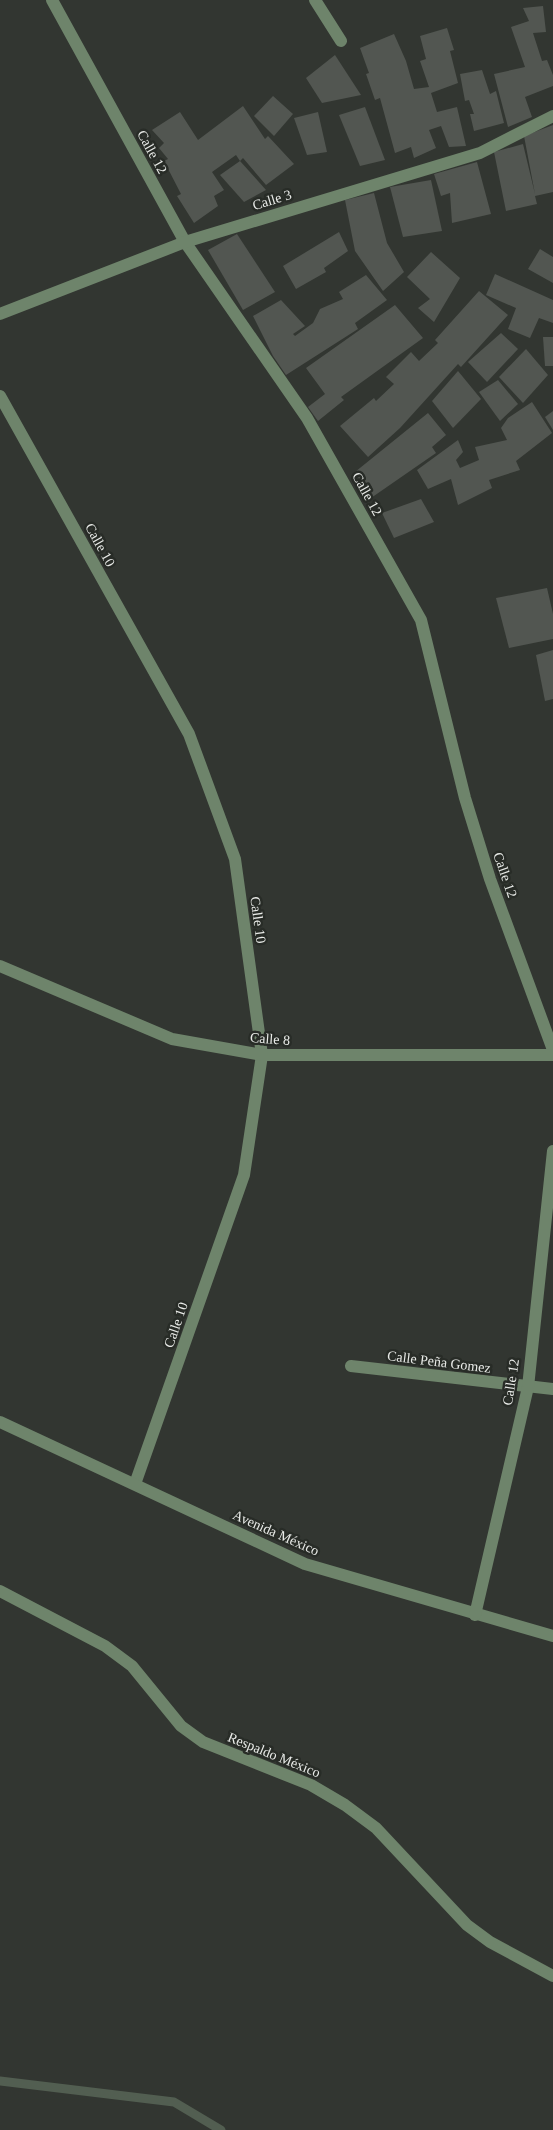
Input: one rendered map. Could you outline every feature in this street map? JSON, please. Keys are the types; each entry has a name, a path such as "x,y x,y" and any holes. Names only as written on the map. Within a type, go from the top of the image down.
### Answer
{"street":[{"name":"Calle 12","path":"52,0 185,242 307,418 421,620 465,798 490,879 553,1050"},
{"path":"315,0 341,41"},
{"name":"Calle 3","path":"0,314 185,242 480,153 553,116"},
{"name":"Calle 10","path":"0,396 189,734 235,859 262,1056 244,1175 135,1484"},
{"name":"Calle 8","path":"0,966 172,1039 262,1056 553,1055"},
{"name":"Calle 12","path":"475,1615 528,1387 553,1151"},
{"name":"Calle Peña Gomez","path":"350,1366 553,1389"},
{"name":"Avenida México","path":"0,1422 305,1564 475,1615 553,1636"},
{"name":"Respaldo México","path":"0,1591 105,1646 132,1666 181,1726 203,1742 311,1784 345,1805 376,1828 466,1925 490,1942 553,1976"}],"building":[{"path":"543,6 546,32 533,33 542,61 547,60 553,75 553,86 525,97 532,117 508,127 494,74 525,67 511,27 529,21 523,8"},
{"path":"447,28 454,50 450,51 458,83 431,93 437,112 457,107 466,146 449,147 441,126 429,130 436,148 414,158 411,147 395,153 380,98 375,100 366,74 369,73 360,48 394,34 406,61 414,89 429,87 420,61 426,59 420,36"},
{"path":"335,55 361,95 322,103 306,78"},
{"path":"482,70 490,94 496,91 504,123 474,131 470,114 474,114 469,100 465,101 460,74"},
{"path":"273,96 293,114 274,136 254,116"},
{"path":"243,106 265,139 268,136 294,164 266,185 243,158 240,161 236,155 212,172 224,190 214,196 218,206 194,223 177,196 181,194 164,161 168,159 159,148 164,143 152,130 180,112 198,140"},
{"path":"365,107 385,160 360,166 339,115"},
{"path":"318,112 327,152 307,155 294,118"},
{"path":"553,125 553,192 535,196 537,204 506,211 494,152 523,144 535,194 524,136"},
{"path":"240,161 266,190 244,202 220,175"},
{"path":"477,162 491,214 452,223 450,193 441,196 434,174"},
{"path":"431,180 442,231 403,237 390,187"},
{"path":"374,193 387,243 404,272 383,291 355,251 345,200"},
{"path":"339,232 348,251 324,268 326,272 296,289 283,266"},
{"path":"237,234 275,292 243,310 208,250"},
{"path":"540,249 553,257 553,283 528,269"},
{"path":"431,252 460,278 434,322 418,308 430,299 407,277"},
{"path":"495,274 553,300 553,323 539,318 530,338 508,329 516,308 486,295"},
{"path":"366,275 387,300 355,323 358,329 286,375 273,356 253,316 281,300 305,326 293,334 295,336 313,323 320,309 343,299 339,292"},
{"path":"479,291 508,315 461,367 458,364 400,428 368,457 340,426 374,398 376,401 394,384 386,377 411,352 419,361 438,343 435,340"},
{"path":"395,305 423,338 341,397 344,400 318,421 308,407 325,394 306,368"},
{"path":"501,333 518,349 487,382 468,362"},
{"path":"543,337 553,337 553,366 545,366"},
{"path":"526,349 548,375 523,403 499,377"},
{"path":"458,371 481,399 453,428 432,401"},
{"path":"498,380 518,404 500,421 479,392"},
{"path":"532,402 552,433 516,461 520,470 489,480 492,488 458,505 451,479 428,489 417,470 458,440 463,452 456,460 460,468 479,460 475,447 507,440 501,428 508,418"},
{"path":"553,411 553,430 545,417"},
{"path":"428,413 446,435 432,447 436,453 371,498 355,472"},
{"path":"421,499 434,522 394,538 382,513"},
{"path":"547,588 553,614 553,639 509,648 496,598"},
{"path":"553,650 553,699 545,701 536,655"}],"waterway":[{"path":"0,2081 174,2102 221,2130"}]}
